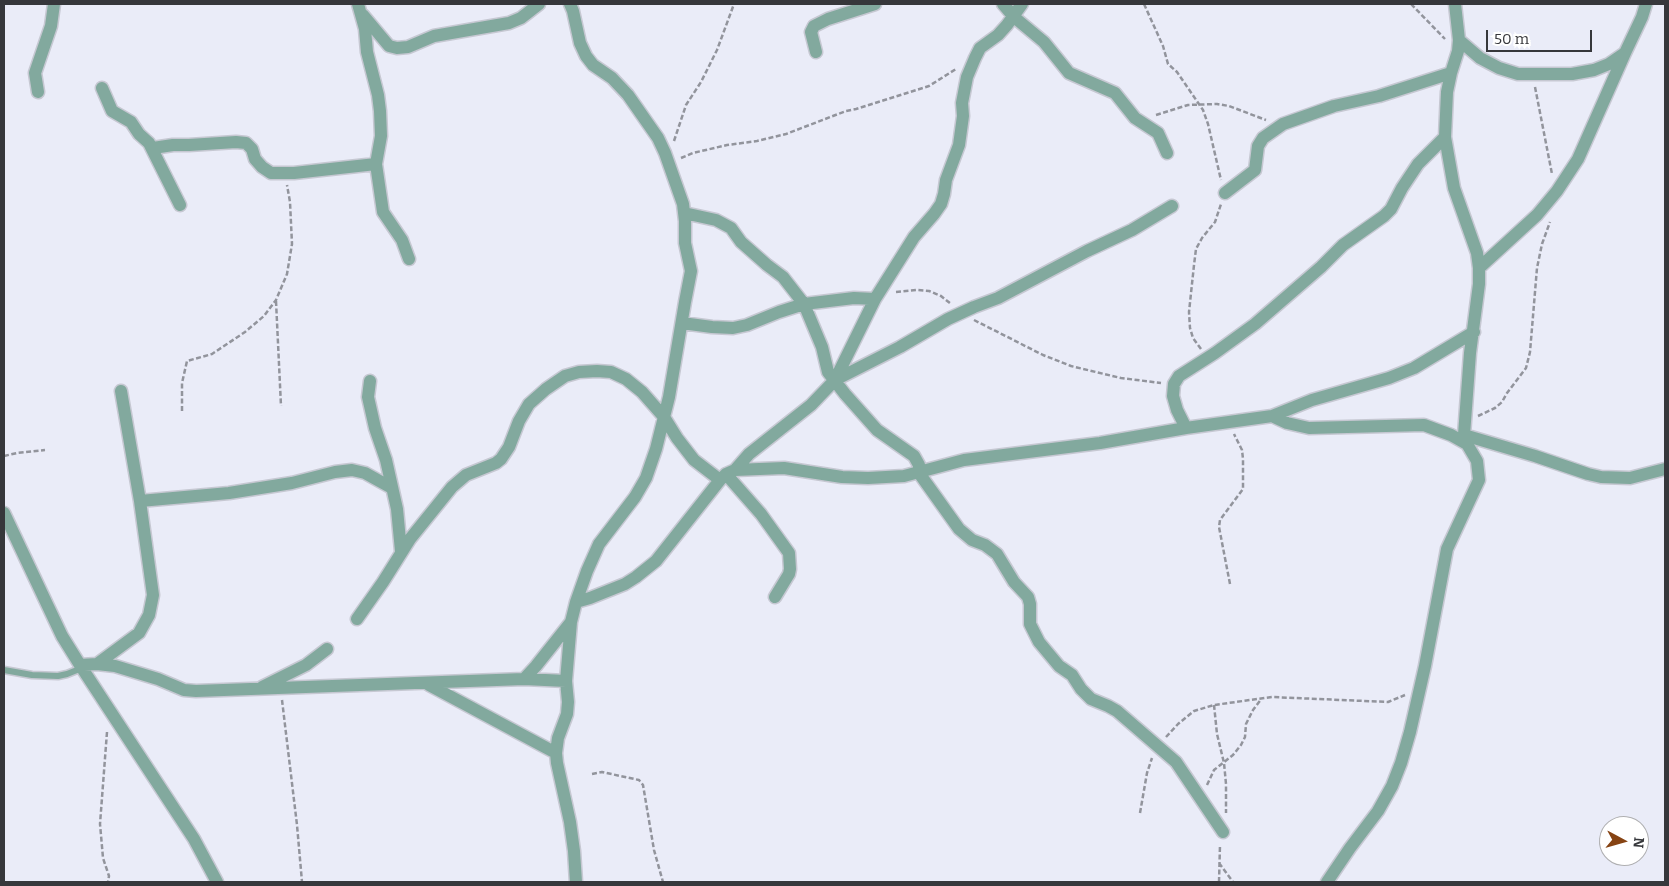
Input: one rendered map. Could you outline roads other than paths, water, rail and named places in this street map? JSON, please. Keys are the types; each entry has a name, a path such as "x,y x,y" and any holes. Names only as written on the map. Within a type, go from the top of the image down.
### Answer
{"street":[{"path":"38,92 35,73 51,26 54,4"},
{"path":"360,8 389,46 397,48 408,47 441,35 509,23 521,18 539,4"},
{"path":"570,4 580,43 586,56 593,65 620,85 658,138 669,163 684,213 686,243 692,271 669,397 646,478 635,497 599,544 587,571 571,622 566,681 567,714 558,738 556,753 570,822 576,882"},
{"path":"816,52 811,32 814,26 828,19 875,4"},
{"path":"1003,4 1014,17 1044,42 1069,73 1115,93 1138,121 1158,132 1167,153"},
{"path":"576,602 625,584 656,560 727,475 749,454 811,405 835,380 875,298 914,237 941,204 946,180 959,145 962,102 967,76 975,58 980,48 998,35 1014,17 1022,4"},
{"path":"1327,882 1378,811 1392,786 1410,732 1447,549 1478,480 1477,461 1465,439 1470,353 1474,332 1479,268 1477,253 1454,188 1445,137 1447,92 1458,45 1455,4"},
{"path":"1479,268 1537,215 1554,195 1578,159 1642,17 1646,4"},
{"path":"360,8 365,29 367,52 378,95 381,121 381,136 376,164 382,212 402,240 409,259"},
{"path":"1458,45 1499,68 1518,74 1534,75 1572,74 1594,70 1609,64 1625,53"},
{"path":"1225,193 1255,170 1258,146 1263,138 1283,124 1334,106 1379,96 1451,73"},
{"path":"102,88 112,111 131,122 153,148 180,205"},
{"path":"1186,428 1177,410 1173,396 1174,384 1179,376 1255,324 1343,245 1384,216 1391,209 1418,164 1445,137"},
{"path":"153,148 173,145 246,143 252,148 255,158 262,167 271,173 285,174 376,164"},
{"path":"835,380 900,348 963,312 1023,286 1087,251 1132,230 1172,206"},
{"path":"684,213 716,220 731,228 741,242 783,277 804,304 822,348 828,372 877,430 914,456 919,465 919,473 959,529 972,540 985,545 997,554 1014,582 1028,598 1030,604 1030,624 1039,642 1059,666 1072,675 1081,689 1091,699 1108,706 1116,712 1159,746 1183,769 1223,832"},
{"path":"682,323 733,328 747,325 804,304 854,298 875,298"},
{"path":"727,475 784,468 868,478 904,476 964,460 1100,443 1272,416 1312,400 1388,378 1414,368 1474,332"},
{"path":"357,619 383,582 401,551 452,487 466,476 501,459 509,447 519,420 529,404 546,388 565,376 579,372 598,371 611,372 626,379 642,392 664,417 694,460 727,475 785,545 789,553 789,574 775,597"},
{"path":"370,381 368,397 375,428 386,460 397,509 401,551"},
{"path":"97,664 139,633 149,616 153,595 140,501 121,391"},
{"path":"1272,416 1287,423 1309,428 1424,425 1451,435 1536,456 1601,477 1630,478 1665,469"},
{"path":"140,501 229,493 292,483 335,472 352,470 365,472 392,488"},
{"path":"4,513 54,619 81,667 194,839 217,882"},
{"path":"524,679 571,622"},
{"path":"260,688 306,665 327,649"},
{"path":"81,667 97,664 136,672 184,690 196,691 524,679 566,681"},
{"path":"426,683 556,753"}],"lane":[{"path":"4,670 32,675 58,676 81,667"}]}
